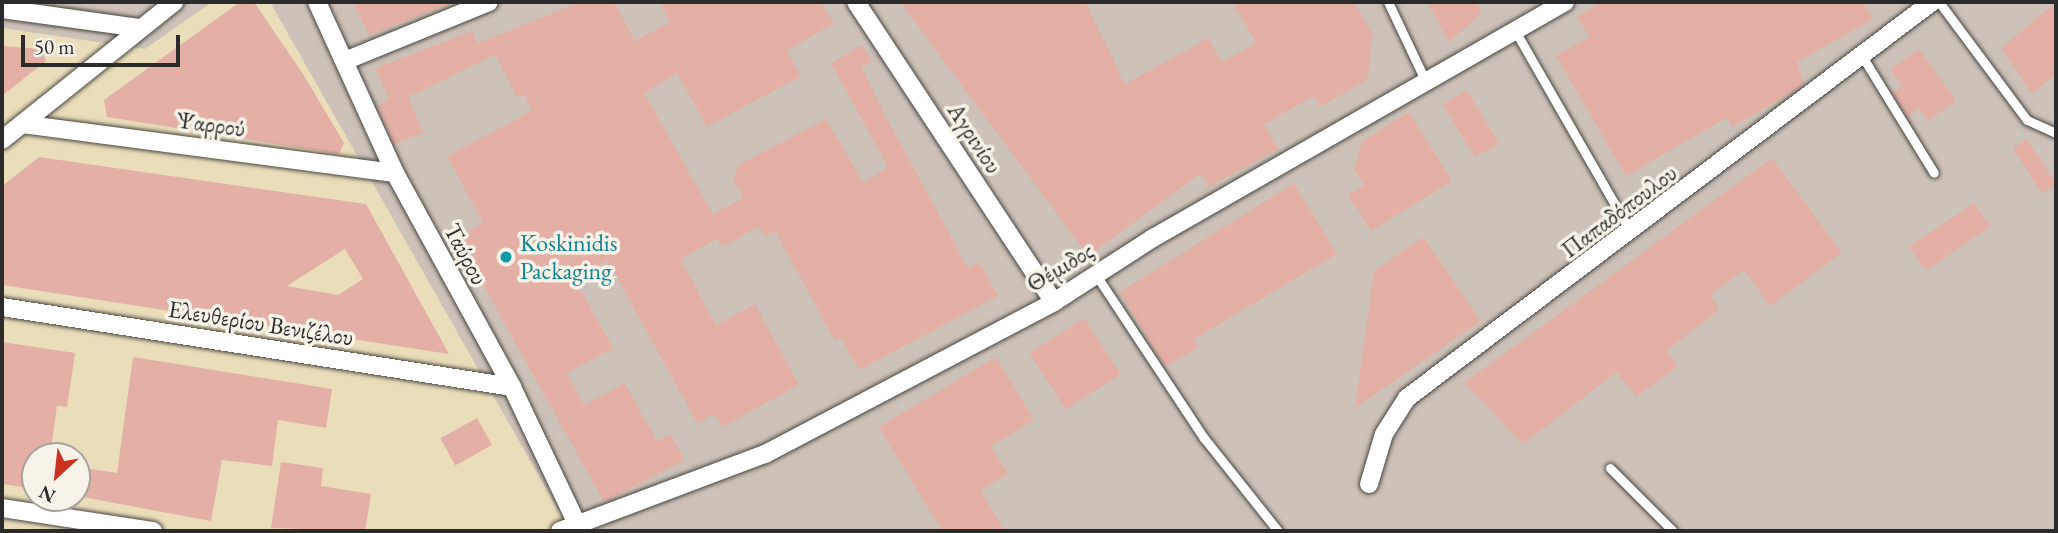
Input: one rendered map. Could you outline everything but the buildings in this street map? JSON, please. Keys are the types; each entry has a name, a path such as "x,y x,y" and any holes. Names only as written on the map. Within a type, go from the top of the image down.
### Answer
{"street":[{"path":"2,140 174,2"},
{"name":"Ταύρου","path":"317,2 347,60 395,173 512,387 578,526"},
{"path":"347,60 489,2"},
{"name":"Αγρινίου","path":"856,2 1054,302"},
{"name":"Θέμιδος","path":"559,531 765,454 1054,302 1426,80 1565,2"},
{"name":"Παπαδόπουλου","path":"1369,484 1384,434 1407,397 1631,233 1932,2"},
{"path":"8,7 139,28"},
{"name":"Ψαρρού","path":"22,124 395,173"},
{"name":"Ελευθερίου Βενιζέλου","path":"2,307 512,387"},
{"path":"2,508 153,531"}],"lane":[{"path":"1388,2 1426,80"},
{"path":"1940,2 2027,120 2056,133"},
{"path":"1514,29 1631,233"},
{"path":"1862,56 1934,173"},
{"path":"1096,275 1204,438 1278,531"},
{"path":"1610,468 1673,531"}],"shaded area":[{"path":"2,2 212,2 145,49 2,28"},
{"path":"270,2 2056,2 2056,531 570,531"}],"place":[{"name":"Koskinidis Packaging","path":"506,257"}]}
